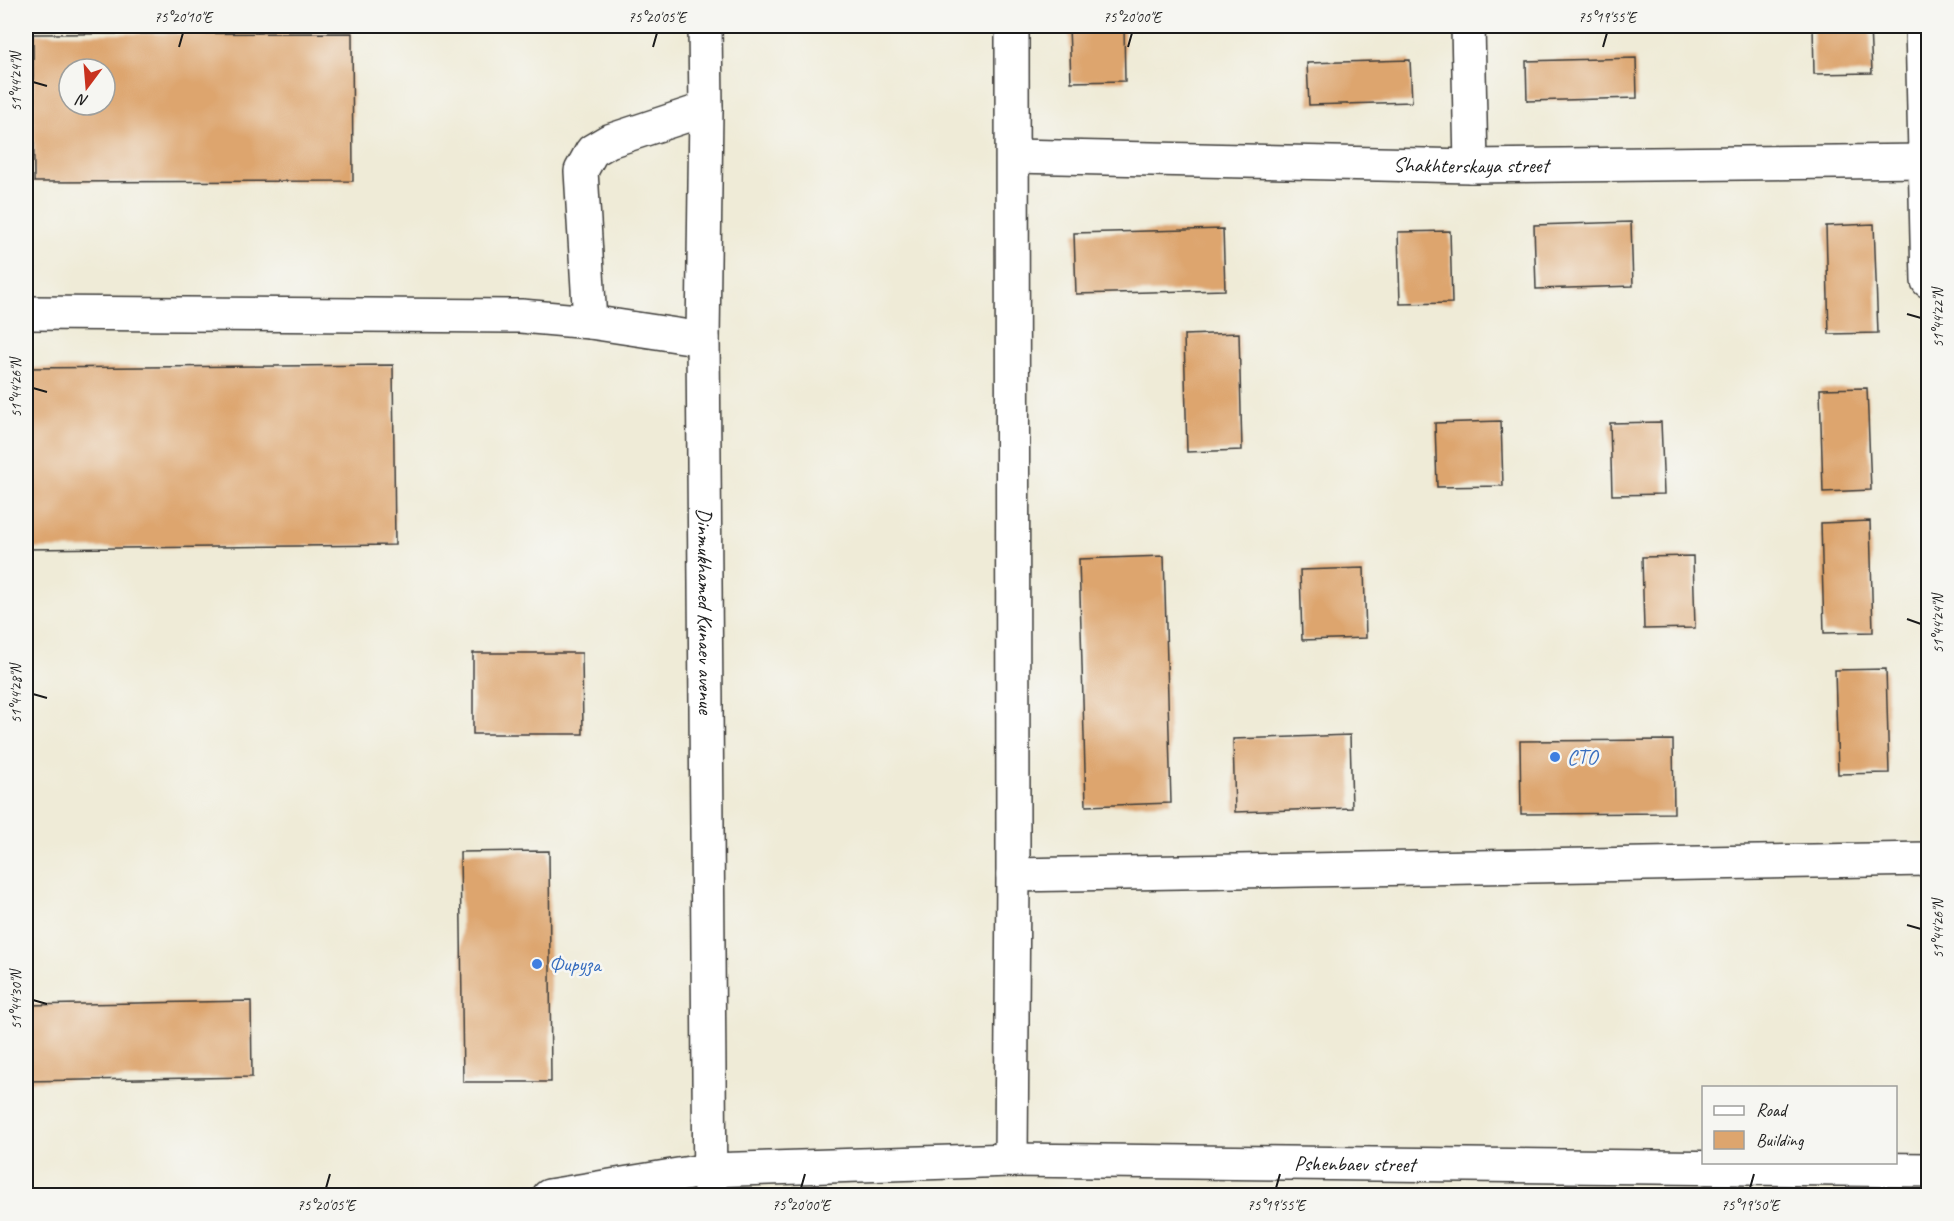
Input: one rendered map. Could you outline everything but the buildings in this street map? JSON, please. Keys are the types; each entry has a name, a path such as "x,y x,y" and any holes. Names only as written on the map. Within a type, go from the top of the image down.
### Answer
{"street":[{"name":"Dinmukhamed Kunaev avenue","path":"705,26 703,339 709,1183"},
{"path":"1011,1160 1012,26"},
{"path":"1468,26 1471,166"},
{"path":"1922,26 1929,281"},
{"path":"590,322 581,171 592,151 609,141 706,109"},
{"name":"Shakhterskaya street","path":"1013,156 1471,166 1927,161"},
{"path":"26,313 521,316 590,322 703,339"},
{"path":"1013,875 1929,859"},
{"name":"Pshenbaev street","path":"549,1196 1011,1160 1929,1170"}],"place":[{"name":"СТО","path":"1555,757"},
{"name":"Фируза","path":"537,964"}]}
